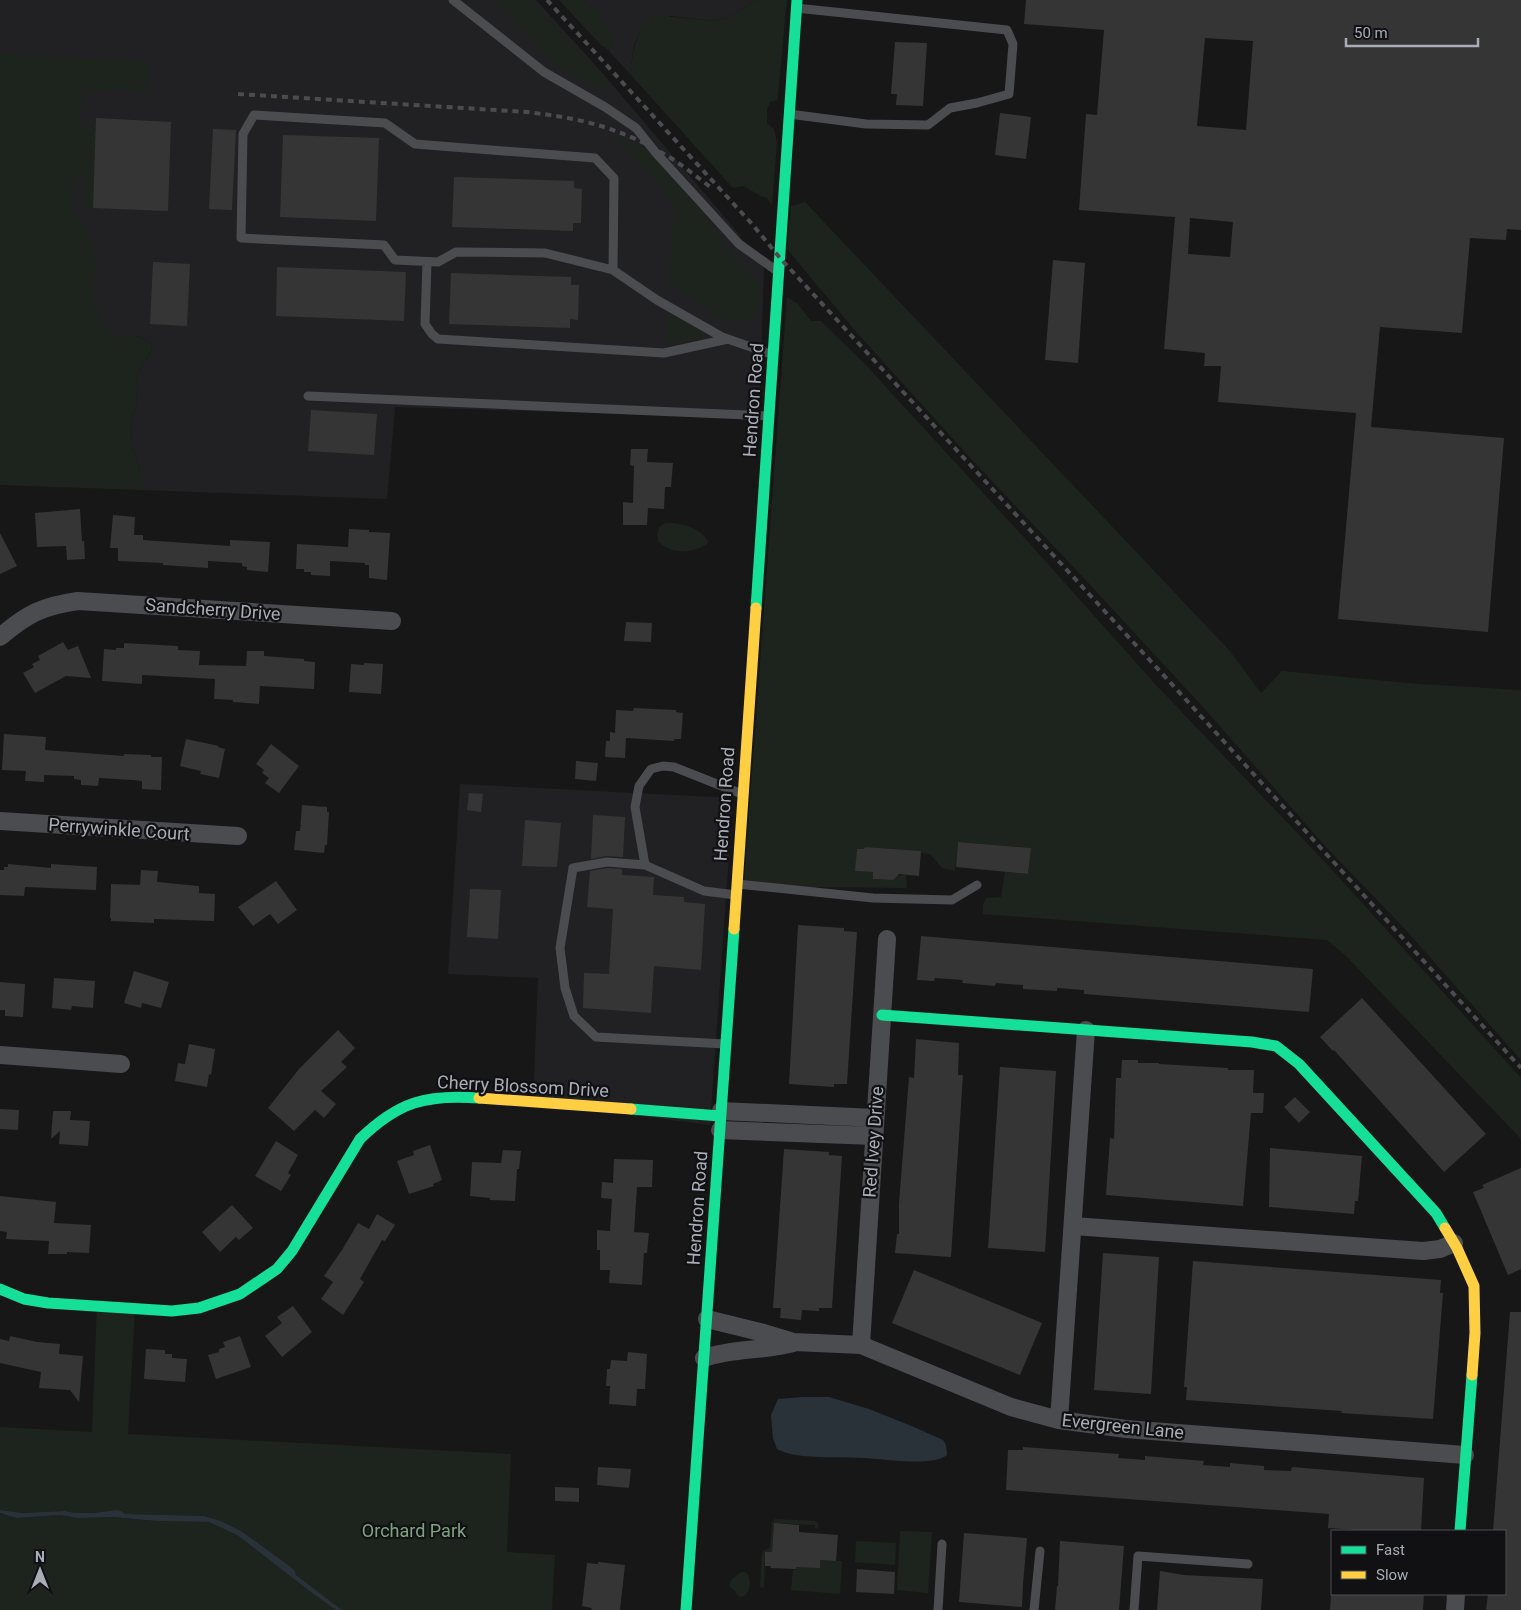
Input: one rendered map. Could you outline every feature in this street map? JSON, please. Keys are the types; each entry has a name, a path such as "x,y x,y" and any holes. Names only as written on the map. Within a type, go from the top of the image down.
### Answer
{"street":[{"name":"Hendron Road","path":"686,1610 796,4"},
{"name":"Sandcherry Drive","path":"0,637 26,616 36,611 56,604 78,601 392,621"},
{"name":"Perrywinkle Court","path":"0,820 238,836"},
{"name":"Red Ivey Drive","path":"861,1345 887,939"},
{"path":"882,1015 1252,1042 1276,1046 1299,1064 1436,1214 1454,1243 1474,1286 1476,1333 1460,1530"},
{"path":"1059,1420 1086,1030"},
{"path":"0,1055 122,1064"},
{"name":"Cherry Blossom Drive","path":"0,1289 24,1299 48,1303 172,1311 198,1308 240,1294 276,1269 292,1251 349,1156 367,1132 388,1113 427,1098 468,1097 720,1119"},
{"path":"720,1119 875,1118"},
{"path":"720,1119 874,1136"},
{"path":"1073,1226 1423,1251 1440,1249 1454,1243"},
{"name":"Evergreen Lane","path":"707,1319 794,1342 861,1345 1011,1407 1059,1420 1126,1429 1465,1454"},
{"name":"Evergreen Lane","path":"704,1358 721,1352 776,1348 794,1342"},
{"path":"1455,1610 1456,1595"}],"lane":[{"path":"453,0 544,72 605,107 636,128 656,153 739,244 779,272"},
{"path":"789,114 866,124 928,125 950,108 1009,94 1013,44 1007,30 796,4"},
{"path":"613,270 614,178 595,158 415,144 385,123 254,115 243,134 241,238 384,245 395,260 427,262 438,262 456,252 545,252 613,270 657,300 722,337 773,355"},
{"path":"427,262 425,324 438,339 664,353 729,339"},
{"path":"308,396 769,416"},
{"path":"644,865 635,807 639,786 651,769 663,766 674,767 742,794"},
{"path":"725,1044 596,1037 574,1016 565,988 560,948 573,868 608,862 644,865 704,891 736,889 873,898 952,900 978,885"},
{"path":"938,1610 942,1544"},
{"path":"1034,1610 1040,1551"},
{"path":"1134,1610 1138,1556 1248,1564"}],"shaded area":[{"path":"0,0 536,0 599,69 734,228 764,268 759,418 395,407 387,499 142,490 142,477 132,446 131,423 136,406 138,373 151,352 152,343 137,336 0,362"},
{"path":"585,0 756,0 730,17 714,21 670,16 640,31 634,45 630,74 608,50 614,39"},
{"path":"460,784 733,798 710,1125 533,1102 538,978 448,974"},
{"path":"829,1397 869,1409 914,1427 943,1440 946,1445 947,1455 931,1461 907,1461 803,1456 777,1449 773,1438 771,1415 778,1399"},
{"path":"0,1510 22,1513 65,1511 93,1513 117,1510 125,1514 204,1516 221,1521 241,1531 291,1567 296,1575 342,1610 336,1610 315,1595 237,1535 209,1522 156,1521 114,1517 78,1518 60,1515 17,1518 0,1513"}],"green space":[{"path":"495,0 530,0 610,86 606,91 594,89 550,59"},
{"path":"559,0 585,0 605,23 614,39 608,50 601,45"},
{"path":"756,0 787,0 777,100 770,102 767,110 767,123 774,129 777,142 772,206 767,198 744,186 733,188 630,74 639,35 651,15 714,21 730,17"},
{"path":"0,53 151,62 147,92 104,91 95,92 83,98 80,117 81,124 84,128 88,127 96,119 93,208 90,210 88,206 85,185 81,177 78,180 71,207 75,216 84,226 89,238 96,267 92,295 99,317 113,340 129,335 152,343 151,352 138,373 136,406 131,423 132,446 142,477 142,490 0,485"},
{"path":"614,137 643,147 653,156 690,197 716,231 724,246 758,281 760,301 752,319 734,321 720,317 669,282 675,204 625,148 615,141"},
{"path":"805,202 1229,650 1261,693 1282,671 1418,684 1521,690 1521,1060 1404,928 1327,848 1203,707 975,463 858,334 787,249 791,206"},
{"path":"787,297 798,304 811,321 821,321 864,363 1156,685 1324,861 1521,1078 1521,1139 1346,956 1327,940 983,914 983,905 986,898 1001,897 1005,872 1028,874 1031,848 958,842 955,871 942,868 930,854 921,853 921,851 865,847 864,849 857,849 856,871 873,872 873,879 889,880 890,876 906,875 907,888 790,887 744,882"},
{"path":"668,308 694,327 702,335 702,338 689,342 666,341"},
{"path":"666,523 684,525 695,529 705,536 708,541 707,544 689,551 669,549 663,546 658,541 658,530"},
{"name":"Orchard Park","path":"97,1306 135,1309 128,1434 511,1454 507,1552 555,1555 552,1610 342,1610 296,1575 291,1567 241,1531 221,1521 204,1516 124,1514 117,1510 93,1513 65,1511 22,1513 0,1510 0,1427 92,1432"},
{"path":"0,1513 17,1518 60,1515 78,1518 114,1517 156,1521 209,1522 237,1535 336,1610 0,1610"},
{"path":"775,1519 816,1521 819,1529 815,1528 815,1525 774,1523 772,1552 765,1552 764,1588 760,1587 762,1554 764,1550 770,1548 772,1523"},
{"path":"900,1531 932,1532 928,1593 897,1590"},
{"path":"856,1541 896,1543 895,1565 855,1562"},
{"path":"820,1560 842,1561 840,1594 791,1590 793,1570 796,1570 796,1567"},
{"path":"741,1572 748,1574 750,1584 747,1593 741,1597 729,1586 731,1580"}],"building":[{"path":"1026,0 1521,0 1521,230 1507,229 1506,240 1470,238 1462,333 1380,327 1371,427 1504,438 1488,632 1338,619 1356,413 1218,402 1221,366 1204,366 1205,353 1164,349 1175,217 1079,210 1086,114 1097,115 1104,30 1024,24","holes":["1205,38 1253,41 1246,130 1197,126","1190,218 1233,222 1230,257 1188,254"]},
{"path":"895,42 927,43 923,106 896,105 897,94 891,94"},
{"path":"1000,113 1031,117 1026,159 995,155"},
{"path":"96,118 171,122 168,211 93,208"},
{"path":"213,129 236,130 232,210 209,209"},
{"path":"283,135 379,138 376,221 280,217"},
{"path":"454,177 574,181 574,188 582,189 581,223 573,223 573,231 452,227"},
{"path":"1053,260 1085,263 1078,363 1045,360"},
{"path":"153,262 190,264 187,326 150,324"},
{"path":"277,267 406,272 404,321 276,316"},
{"path":"451,273 571,277 571,285 579,285 578,320 570,319 570,328 449,324"},
{"path":"311,410 377,414 374,455 308,451"},
{"path":"631,449 648,449 647,462 673,463 671,487 665,487 664,509 648,508 647,525 623,525 623,502 633,503 634,466 630,465"},
{"path":"80,509 85,559 67,560 66,546 37,547 35,513"},
{"path":"113,515 135,517 134,535 143,535 143,540 230,546 230,540 270,542 268,572 247,570 247,567 242,566 242,563 208,561 208,568 118,561 118,548 110,548"},
{"path":"349,529 390,533 387,580 369,578 369,565 365,565 365,563 330,561 330,576 311,575 311,572 304,572 304,569 296,569 297,544 348,547"},
{"path":"0,533 17,566 0,574"},
{"path":"626,622 652,623 651,642 624,641"},
{"path":"63,642 68,650 78,646 91,678 66,676 35,693 23,673 34,667 32,664 40,660 38,656"},
{"path":"124,643 178,646 178,650 200,651 199,665 246,666 247,651 264,651 264,656 304,659 304,661 315,662 314,689 260,686 259,704 214,699 215,679 142,675 142,684 102,681 104,649 116,650 116,648 124,648"},
{"path":"364,663 383,664 381,694 349,692 351,664 364,665"},
{"path":"634,708 676,710 676,712 683,713 681,739 674,739 674,741 626,738 625,758 605,757 606,741 610,741 610,732 615,733 616,710 633,711"},
{"path":"4,734 46,737 45,750 162,757 161,790 142,789 142,781 133,780 99,778 98,786 81,785 81,780 74,779 74,776 44,775 44,782 25,781 26,771 2,770"},
{"path":"186,739 225,749 219,778 200,774 201,771 180,766"},
{"path":"271,744 299,766 279,793 265,783 269,778 262,773 264,770 256,764"},
{"path":"576,761 598,763 596,781 575,779"},
{"path":"469,793 483,794 481,812 467,810"},
{"path":"302,805 327,807 327,812 329,812 327,845 325,845 324,853 294,850 296,831 300,831"},
{"path":"593,815 625,817 623,857 606,856 591,859"},
{"path":"525,820 561,823 557,867 522,866"},
{"path":"958,842 1031,848 1028,874 956,867"},
{"path":"865,847 921,851 919,876 899,874 893,880 873,879 873,872 855,871 857,849 864,849"},
{"path":"8,864 51,868 51,864 97,867 96,890 25,887 24,896 0,895 0,870 8,867"},
{"path":"607,868 622,869 622,875 654,877 653,895 684,897 684,902 705,904 701,970 654,966 651,1013 583,1008 584,973 609,974 613,909 587,907 590,871"},
{"path":"141,870 158,871 157,882 199,886 199,893 215,894 214,921 154,919 154,923 111,921 111,884 140,885"},
{"path":"276,881 297,910 278,924 270,914 253,926 238,907"},
{"path":"470,889 501,890 498,939 467,937"},
{"path":"798,925 844,928 844,931 857,932 847,1084 834,1084 834,1087 789,1084"},
{"path":"921,936 1313,969 1309,1012 1084,994 1084,990 1057,988 1057,991 1023,989 1023,985 996,983 995,986 962,983 963,980 935,978 934,981 917,980"},
{"path":"134,971 169,982 161,1008 142,1003 141,1008 124,1003"},
{"path":"54,978 95,981 93,1008 72,1006 71,1010 52,1008"},
{"path":"0,982 25,984 23,1017 5,1016 5,1010 0,1010"},
{"path":"1362,998 1486,1134 1444,1172 1334,1050 1320,1037"},
{"path":"338,1030 355,1048 341,1062 347,1067 321,1091 336,1104 324,1118 315,1110 294,1131 268,1108 299,1069"},
{"path":"916,1039 959,1043 958,1075 963,1075 951,1257 895,1253 897,1234 899,1234 899,1203 909,1077 914,1078"},
{"path":"189,1044 215,1049 207,1087 175,1081 178,1063 185,1064"},
{"path":"1122,1060 1138,1060 1138,1063 1228,1068 1228,1070 1254,1070 1253,1093 1264,1093 1263,1113 1251,1113 1243,1206 1106,1195 1110,1138 1114,1139 1116,1078 1121,1078"},
{"path":"1000,1067 1056,1071 1045,1252 988,1248"},
{"path":"1295,1097 1310,1112 1299,1123 1284,1107"},
{"path":"0,1109 19,1110 18,1130 0,1129"},
{"path":"53,1111 71,1111 70,1120 90,1121 88,1146 59,1144 60,1131 51,1139"},
{"path":"276,1141 298,1155 288,1173 291,1175 281,1191 255,1176"},
{"path":"430,1145 442,1180 433,1184 434,1186 409,1194 397,1161 414,1155 413,1151"},
{"path":"1270,1148 1362,1156 1358,1201 1355,1201 1354,1214 1269,1207"},
{"path":"784,1149 829,1152 829,1155 842,1156 832,1308 819,1308 819,1311 802,1310 801,1320 780,1318 781,1308 773,1308"},
{"path":"503,1150 521,1151 519,1169 517,1169 515,1201 490,1200 490,1198 470,1196 472,1162 501,1163"},
{"path":"614,1159 653,1160 652,1187 637,1187 634,1232 649,1233 647,1253 644,1253 642,1285 609,1283 610,1270 600,1270 597,1230 610,1231 612,1199 601,1198 602,1182 613,1183"},
{"path":"1521,1168 1521,1269 1508,1275 1473,1192 1484,1188 1482,1185"},
{"path":"0,1196 56,1202 54,1223 91,1225 89,1253 67,1252 67,1254 48,1254 49,1241 6,1239 7,1232 0,1231"},
{"path":"232,1205 253,1228 239,1240 236,1237 220,1252 202,1232"},
{"path":"377,1214 395,1225 385,1241 382,1240 360,1279 364,1282 343,1315 321,1299 333,1282 324,1276 358,1223 369,1229"},
{"path":"1103,1253 1159,1257 1151,1394 1094,1390"},
{"path":"1193,1261 1441,1280 1440,1293 1443,1293 1433,1419 1186,1400 1187,1387 1184,1387"},
{"path":"914,1270 1042,1323 1020,1375 892,1323"},
{"path":"293,1306 312,1332 282,1357 265,1336 282,1323 277,1317"},
{"path":"1510,1312 1521,1312 1521,1610 1486,1610 1488,1595 1506,1595 1506,1530 1493,1530"},
{"path":"10,1336 37,1342 60,1344 59,1354 83,1356 79,1402 70,1390 39,1388 41,1372 0,1363 0,1339 9,1341"},
{"path":"240,1336 251,1367 216,1379 208,1355 219,1352 219,1349 225,1347 223,1342"},
{"path":"146,1349 165,1350 165,1354 172,1354 172,1358 187,1359 185,1382 144,1379"},
{"path":"628,1352 647,1354 645,1389 637,1389 636,1406 609,1404 610,1386 606,1386 607,1369 610,1369 611,1360 627,1361"},
{"path":"1023,1447 1119,1454 1118,1458 1145,1460 1145,1456 1204,1461 1203,1465 1230,1467 1230,1463 1264,1466 1264,1470 1291,1471 1292,1467 1424,1478 1421,1530 1328,1528 1329,1514 1006,1490 1008,1450 1023,1450"},
{"path":"598,1467 631,1469 629,1488 597,1485"},
{"path":"555,1487 579,1488 579,1502 555,1501"},
{"path":"774,1523 799,1525 799,1532 838,1535 836,1561 820,1560 820,1568 796,1567 796,1569 770,1568 771,1566 765,1566 765,1552 772,1552"},
{"path":"964,1533 1027,1538 1022,1607 959,1602"},
{"path":"1060,1541 1124,1546 1119,1610 1055,1610"},
{"path":"598,1562 625,1565 620,1610 591,1610 592,1608 582,1606 587,1563 598,1564"},
{"path":"857,1569 895,1572 894,1594 856,1592"},
{"path":"1160,1571 1184,1575 1263,1579 1261,1610 1157,1610"},
{"path":"1331,1594 1424,1595 1423,1610 1330,1610"}],"railway":[{"path":"547,0 752,224 780,258 1521,1068"},
{"path":"238,94 527,112 565,117 600,126 652,147 686,168 713,189"}],"traffic: fast":[{"path":"756,608 797,0"},
{"path":"686,1610 734,929"},
{"path":"882,1015 1252,1042 1276,1046 1299,1064 1436,1213 1445,1228"},
{"path":"0,1289 24,1299 48,1303 172,1311 199,1308 240,1294 277,1269 292,1251 360,1139 374,1126 400,1109 428,1099 479,1098"},
{"path":"631,1109 720,1116"},
{"path":"1460,1530 1472,1375"}],"traffic: slow":[{"path":"734,929 756,608"},
{"path":"479,1098 631,1109"},
{"path":"1445,1228 1457,1248 1474,1286 1475,1333 1472,1375"}]}
